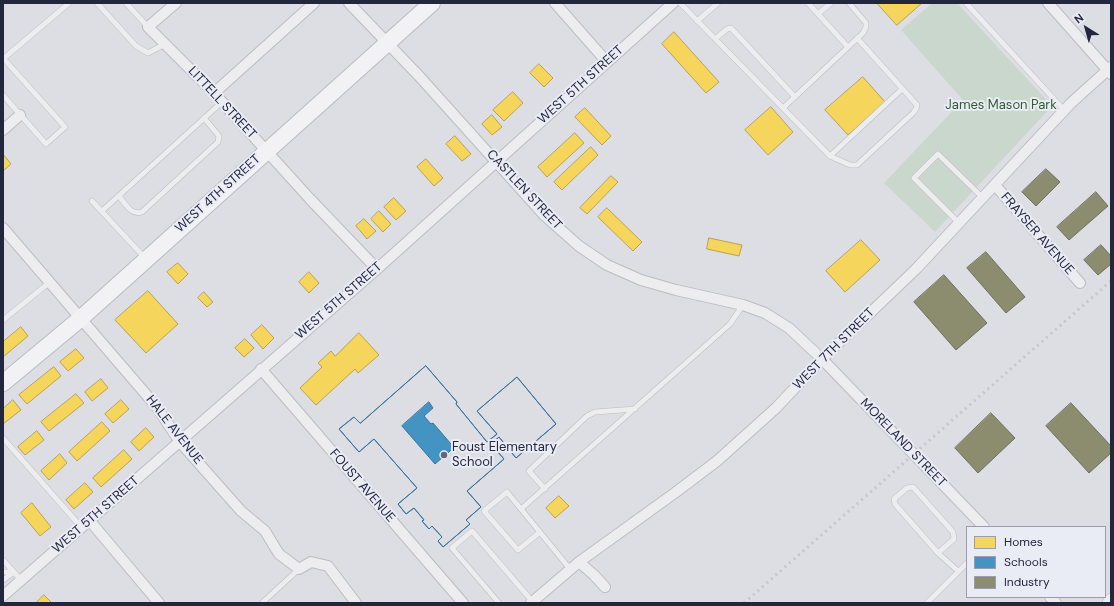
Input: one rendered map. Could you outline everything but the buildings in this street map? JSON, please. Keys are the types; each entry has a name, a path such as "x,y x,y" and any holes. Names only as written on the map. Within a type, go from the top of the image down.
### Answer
{"main road":[{"name":"WEST 4TH STREET","path":"3,383 80,319 432,3"}],"street":[{"path":"148,27 176,3"},
{"path":"214,93 314,3"},
{"name":"CASTLEN STREET","path":"349,3 497,161 544,215 578,246 607,264 641,280 676,290 743,305 765,313 789,328 822,360"},
{"path":"555,3 607,62"},
{"name":"WEST 5TH STREET","path":"3,596 377,269 672,3"},
{"path":"1048,3 1110,70"},
{"name":"LITTELL STREET","path":"148,27 223,102 310,199 377,269"},
{"name":"WEST 7TH STREET","path":"532,602 579,562 717,461 776,408 822,360 916,269 1064,110 1110,70"},
{"path":"3,130 20,115"},
{"name":"FRAYSER AVENUE","path":"994,185 1080,283"},
{"name":"HALE AVENUE","path":"3,228 156,406 180,442 241,511 265,531 279,554 300,569"},
{"name":"MORELAND STREET","path":"822,360 983,526"},
{"name":"FOUST AVENUE","path":"261,369 463,603"},
{"path":"86,525 159,603"},
{"path":"300,569 310,562 328,566 351,602"},
{"path":"579,562 605,587"}],"lane":[{"path":"3,95 46,144 65,127 3,59 69,3"},
{"path":"98,3 136,46 148,53 165,44"},
{"path":"126,3 148,27"},
{"path":"680,3 830,156 850,165 856,165 913,113 917,105 857,38"},
{"path":"697,21 718,3"},
{"path":"808,3 848,47"},
{"path":"818,14 831,3"},
{"path":"783,108 863,33 866,23 849,3"},
{"path":"966,3 1064,110"},
{"path":"715,39 727,29 731,28 795,97"},
{"path":"830,156 902,89"},
{"path":"102,211 223,102"},
{"path":"119,196 133,212 138,214 142,212 218,142 219,136 204,118"},
{"path":"959,222 914,178 938,154 983,198"},
{"path":"92,201 146,259"},
{"path":"3,320 50,282"},
{"path":"521,510 730,324 743,305"},
{"path":"545,489 529,471 587,416 595,412 635,409"},
{"path":"3,438 86,525"},
{"path":"938,553 954,539 954,532 913,487 907,488 894,499 895,504 938,553 958,571"},
{"path":"540,532 518,550 484,511 507,492 521,510 540,532 570,569"},
{"path":"499,603 452,548 472,531 532,602"},
{"path":"3,560 21,580"},
{"path":"927,603 966,564"},
{"path":"262,603 300,569"},
{"path":"3,572 14,572"},
{"path":"3,580 14,572"}],"green space":[{"name":"James Mason Park","path":"932,3 957,3 1052,106 935,232 884,183 963,100 901,30"}],"railway":[{"path":"744,603 1111,281"}],"place":[{"name":"Foust Elementary School","path":"444,455"}]}
